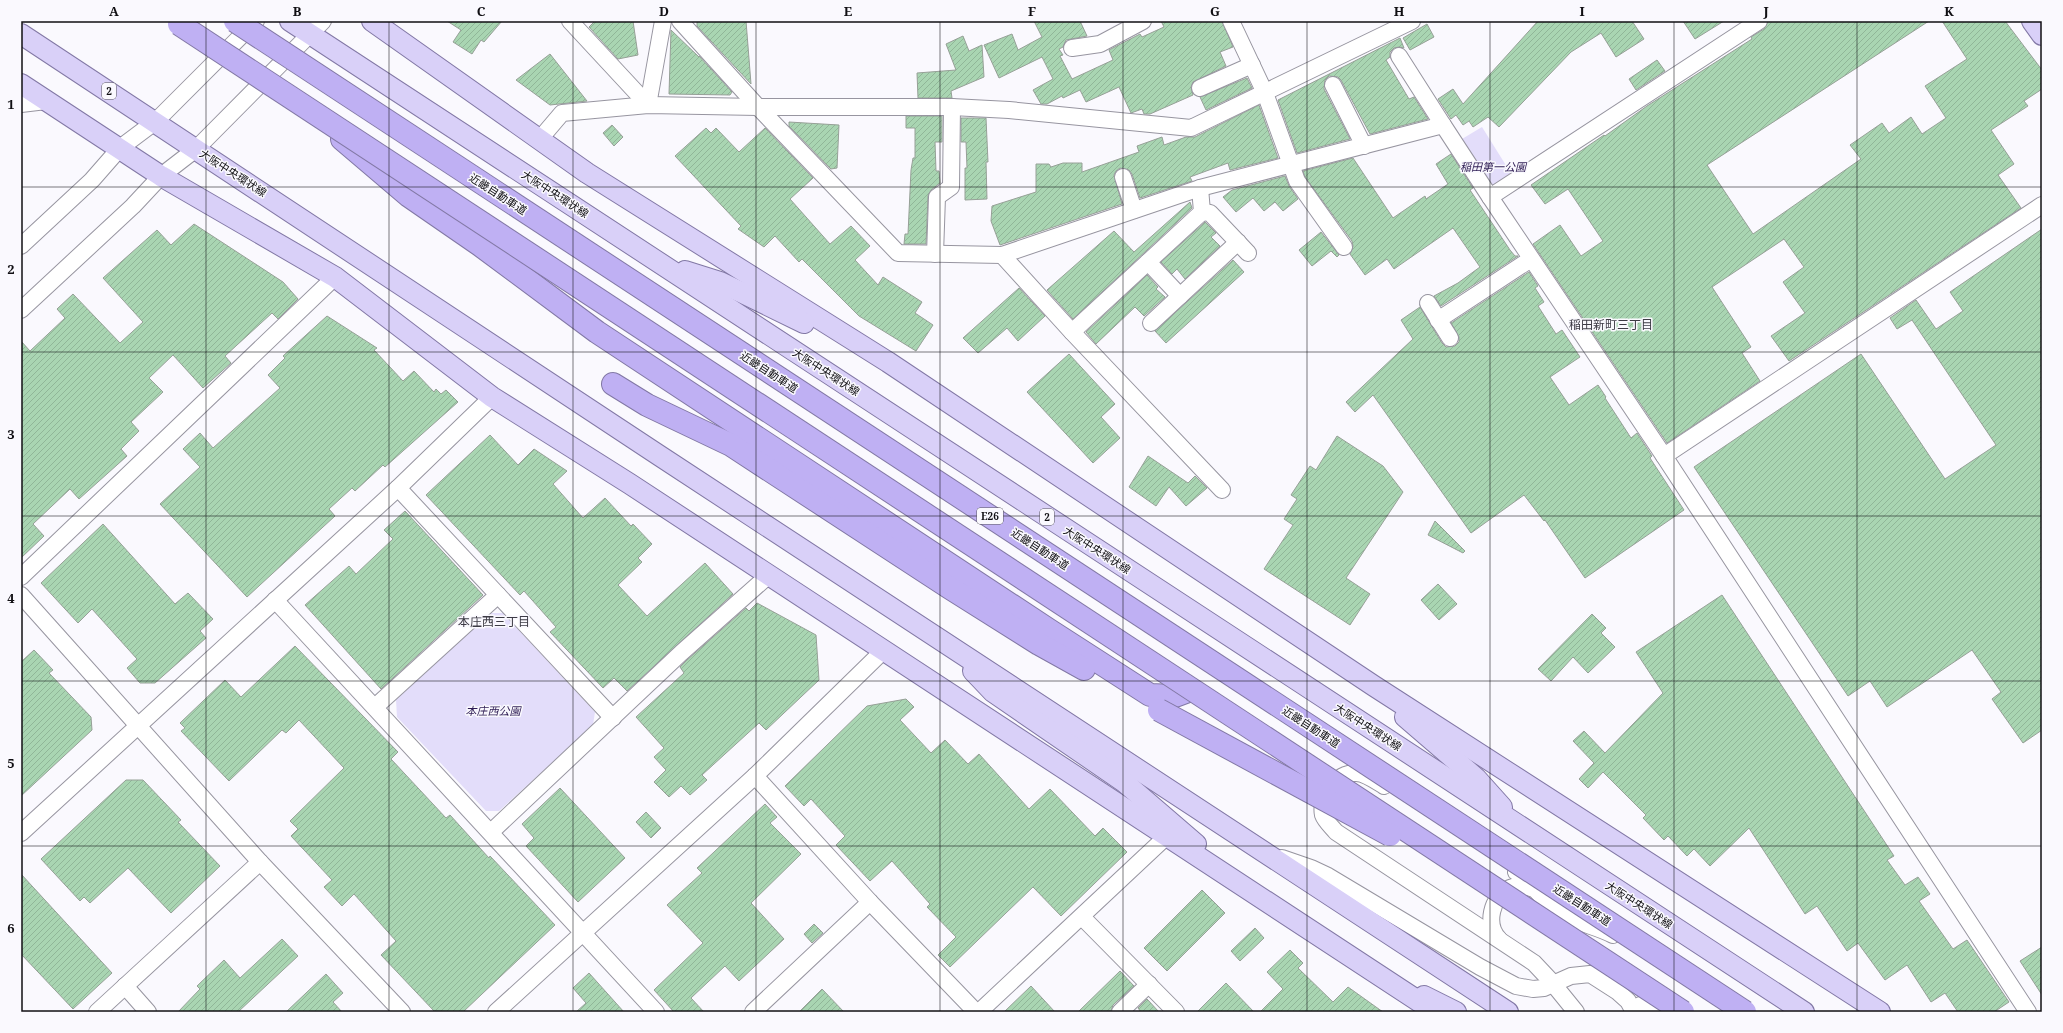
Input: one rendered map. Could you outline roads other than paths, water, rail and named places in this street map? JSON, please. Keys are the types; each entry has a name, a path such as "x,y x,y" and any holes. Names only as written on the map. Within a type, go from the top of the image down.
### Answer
{"highway":[{"path":"174,21 1683,1012"},
{"name":"近畿自動車道","path":"235,21 1745,1012"},
{"path":"315,114 409,196 480,245 597,332 963,573 1150,695 1175,696 1191,690"},
{"path":"613,384 647,405 731,445 795,488 1040,644 1304,787 1550,924"}],"main road":[{"name":"大阪中央環状線","path":"290,21 1519,827 1804,1012"},
{"path":"372,21 587,173 888,362 1374,686 1880,1012"},
{"path":"2032,21 2042,35"},
{"name":"大阪中央環状線","path":"21,34 955,650 1508,1012"},
{"path":"21,84 161,176 335,277 492,397 884,650 1435,1012"},
{"path":"664,265 720,282 888,362"},
{"path":"955,650 983,683 993,692 1124,782 1171,821 1244,887"},
{"path":"1374,686 1420,731 1476,778 1519,827"},
{"path":"1386,980 1456,1012"}],"street":[{"path":"21,246 92,180 120,148 156,122 256,21"},
{"path":"21,310 133,206 161,176 196,149 323,21"},
{"path":"570,21 648,105"},
{"path":"648,105 663,21"},
{"path":"680,21 758,107 898,253 1002,255 1200,188 1292,166 1443,125"},
{"path":"1072,48 1100,44 1143,21"},
{"path":"1231,21 1265,93 1297,182 1344,247"},
{"path":"540,140 562,113 648,105 758,107 952,107 1009,110 1192,128 1412,21"},
{"path":"1490,197 1759,21"},
{"path":"1399,56 1531,259 1664,456 2028,1012"},
{"path":"1200,88 1252,65"},
{"path":"1333,85 1364,146"},
{"path":"21,104 46,101"},
{"path":"936,254 937,197 951,187 952,107"},
{"path":"1123,177 1134,210"},
{"path":"1200,188 1202,212"},
{"path":"1664,456 2042,205"},
{"path":"1072,332 1202,212 1210,213 1243,248 1180,296 1151,323"},
{"path":"1002,255 1072,332 1222,490"},
{"path":"1438,320 1531,259"},
{"path":"1148,262 1180,296"},
{"path":"21,576 335,277"},
{"path":"1428,303 1450,338"},
{"path":"21,833 398,488 492,397"},
{"path":"398,488 613,718"},
{"path":"491,832 681,653 768,575"},
{"path":"375,707 498,595"},
{"path":"21,596 260,862 402,1012"},
{"path":"275,600 584,932 656,1012"},
{"path":"496,1012 755,776 884,650"},
{"path":"1576,1012 1554,984 1534,963 1336,832 1324,816 1323,802 1338,779 1347,774 1357,773 1376,781 1524,877 1544,901 1560,913 1614,935 1732,1012"},
{"path":"755,776 870,902 976,1012"},
{"path":"979,1012 1167,836"},
{"path":"1267,854 1311,868 1328,876 1487,971 1516,986 1533,989 1544,988 1571,976 1590,974 1618,992 1628,1001 1635,1012 1640,1005 1653,1012"},
{"path":"97,1012 260,862"},
{"path":"1501,940 1493,933 1490,924 1491,912 1498,900 1510,888 1522,886 1535,889"},
{"path":"753,1012 870,902"},
{"path":"1082,917 1176,1012"},
{"path":"1120,1012 1149,984"},
{"path":"125,986 148,1012"}],"district":[{"name":"稲田新町三丁目","path":"1611,325"},
{"name":"本庄西三丁目","path":"494,622"}],"park label":[{"name":"稲田第一公園","path":"1493,167"},
{"name":"本庄西公園","path":"493,711"}]}
